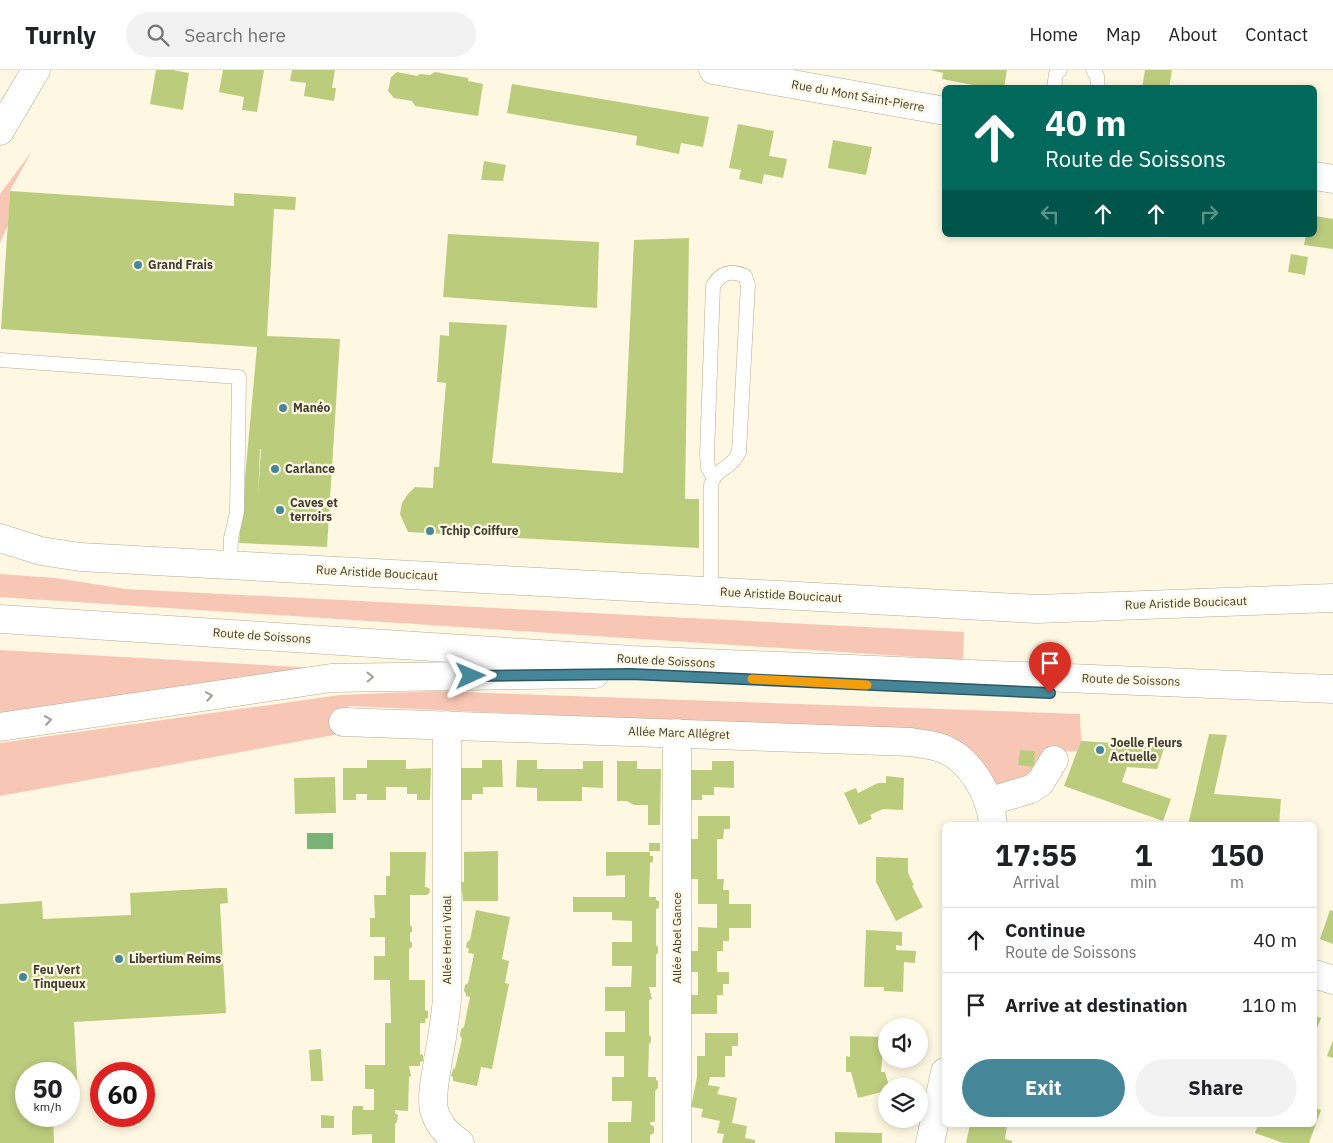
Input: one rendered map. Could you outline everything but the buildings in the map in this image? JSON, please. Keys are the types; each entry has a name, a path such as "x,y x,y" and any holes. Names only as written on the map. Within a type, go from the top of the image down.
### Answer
{"street":[{"path":"0,131 36,70"},
{"name":"Rue du Mont Saint-Pierre","path":"713,70 942,110"},
{"path":"1317,176 1333,179"},
{"name":"Rue Aristide Boucicaut","path":"0,538 41,551 80,557 1037,609 1333,598"},
{"name":"Route de Soissons","path":"0,620 632,660 1170,690 1333,706"},
{"name":"Route de Soissons","path":"0,636 631,674 1170,690 1333,689"},
{"path":"0,727 332,678 631,674"},
{"name":"Allée Marc Allégret","path":"343,722 911,742 938,747 951,753 963,763 982,787 990,813 1040,783 1054,760"},
{"name":"Allée Henri Vidal","path":"447,725 447,998 433,1099 440,1125 452,1138 460,1143"},
{"name":"Allée Abel Gance","path":"677,733 677,1143"},
{"path":"1317,975 1333,980"},
{"path":"930,1143 942,1086"}],"lane":[{"path":"1054,85 1056,74 1060,70"},
{"path":"1093,70 1098,85"},
{"path":"711,591 712,485 714,477 719,471 732,463 739,452 748,286 745,276 736,272 725,273 718,278 713,286 707,455 708,468 714,477"},
{"path":"0,360 239,377 237,512 231,538 230,565"}],"shaded area":[{"path":"32,151 10,191 8,225 0,243 0,194"},
{"path":"0,574 56,578 125,589 964,632 963,660 0,597"},
{"path":"0,650 334,669 0,718"},
{"path":"434,691 1080,714 1081,741 1077,751 1047,752 1038,771 1019,783 996,789 933,732 349,706 334,735 0,796 0,743 340,695"},
{"path":"307,833 333,833 333,849 307,849"}],"slow traffic":[{"path":"752,679 867,685"}],"place":[{"name":"Grand Frais","path":"138,265"},
{"name":"Manéo","path":"283,408"},
{"name":"Carlance","path":"275,469"},
{"name":"Caves et terroirs","path":"280,510"},
{"name":"Tchip Coiffure","path":"430,531"},
{"name":"Joelle Fleurs Actuelle","path":"1100,750"},
{"name":"Libertium Reims","path":"119,959"},
{"name":"Feu Vert Tinqueux","path":"23,977"}],"route":[{"path":"471,676 631,674 1050,693"}]}
